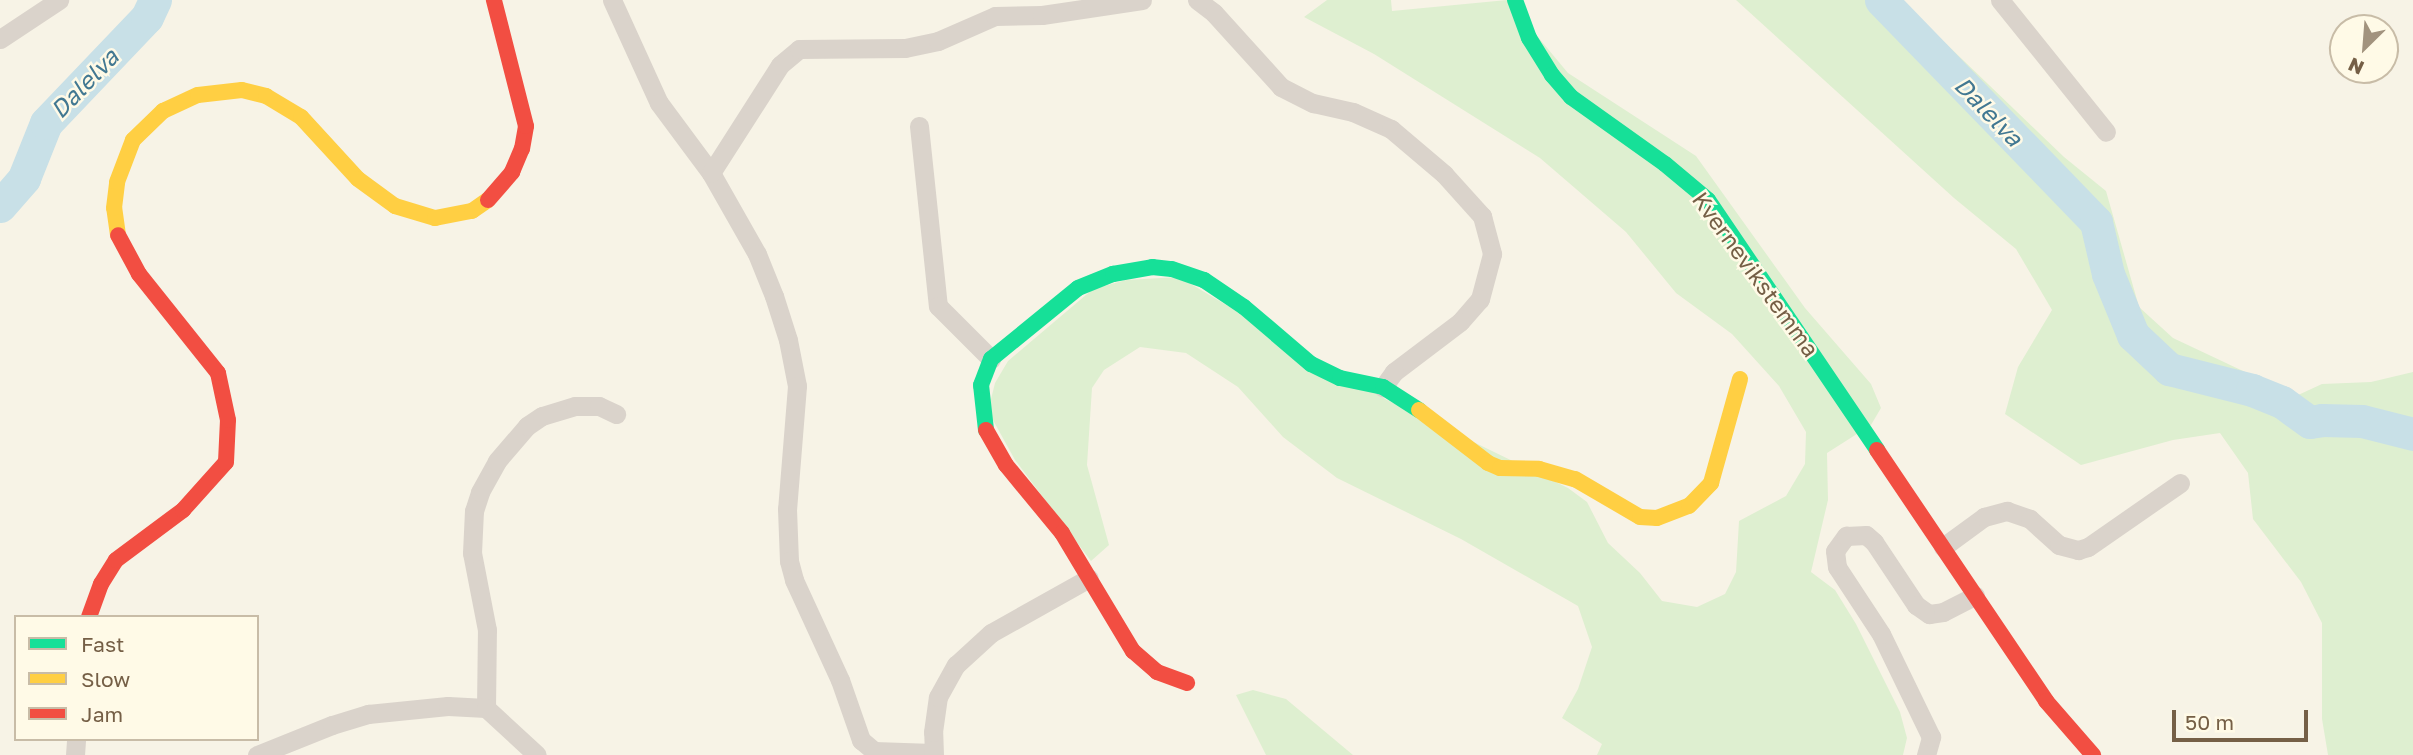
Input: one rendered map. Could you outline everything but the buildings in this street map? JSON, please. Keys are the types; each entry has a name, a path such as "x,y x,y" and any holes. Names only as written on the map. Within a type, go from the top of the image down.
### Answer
{"street":[{"path":"0,39 59,0"},
{"path":"90,615 101,584 116,560 183,510 226,462 228,420 218,373 204,352 139,274 117,232 114,208 117,182 133,141 163,111 198,95 242,90 266,96 301,117 319,132 358,179 394,206 435,218 472,211 490,199 502,186 517,162 524,139 523,107 494,0"},
{"path":"612,0 659,103 711,173 757,254 774,296 794,365 796,413 787,537 794,580 841,680 861,740 866,747 886,753 934,754 934,714 938,697 956,665 991,633 1089,578"},
{"path":"711,173 780,65 799,50 905,48 938,41 995,16 1065,12 1142,0"},
{"path":"1197,0 1214,13 1282,87 1313,103 1353,112 1391,129 1427,159 1482,216 1492,254 1480,299 1460,322 1394,372 1384,387"},
{"name":"Kvernevikstemma","path":"1515,0 1529,38 1552,75 1571,97 1588,112 1665,164 1708,200 2046,701 2093,755"},
{"path":"2000,0 2106,132"},
{"path":"919,126 926,176 930,252 938,306 991,359"},
{"path":"1187,683 1157,672 1133,651 1062,533 1006,465 987,434 980,408 981,385 991,359 1078,288 1114,274 1152,267 1188,273 1221,289 1291,351 1327,373 1357,383 1384,387 1424,412 1488,463 1500,468 1539,469 1575,478 1640,517 1657,518 1689,506 1711,483 1740,379"},
{"path":"486,708 488,630 472,553 474,511 480,492 497,461 527,426 542,416 575,406 598,406 616,414"},
{"path":"1943,547 1984,517 2007,511 2030,519 2059,545 2078,550 2088,547 2180,483"},
{"path":"1942,755 1928,746 1881,634 1837,567 1835,551 1846,536 1866,535 1874,542 1916,605 1929,614 1943,612 1975,596"},
{"path":"257,755 332,724 368,714 404,709 486,708 537,755"}],"green space":[{"path":"1327,0 1391,0 1392,11 1507,0 1568,73 1696,156 1805,308 1871,384 1881,408 1871,425 1827,453 1828,500 1811,572 1835,590 1856,624 1900,712 1907,738 1903,755 1597,755 1602,744 1562,718 1578,689 1592,647 1578,606 1461,539 1337,478 1283,437 1238,387 1186,353 1140,347 1104,370 1092,388 1087,465 1109,545 1091,561 1015,460 988,411 995,383 1008,361 1093,289 1126,280 1179,277 1387,400 1568,488 1587,502 1608,543 1640,573 1662,601 1697,607 1725,594 1736,572 1739,521 1786,496 1805,464 1806,432 1779,386 1732,334 1676,293 1626,232 1540,158 1374,54 1304,17"},
{"path":"1736,0 1894,0 1912,11 2064,157 2106,191 2139,307 2173,338 2296,396 2322,384 2371,382 2413,372 2413,755 2328,755 2322,719 2322,623 2301,582 2253,519 2248,473 2220,433 2173,440 2081,465 2005,414 2018,367 2052,310 2016,249 1954,198"},
{"path":"1253,690 1286,699 1353,755 1266,755 1236,695"}],"waterway":[{"name":"Dalelva","path":"0,206 24,178 46,123 147,17 155,0"},
{"path":"1881,0 2096,222 2108,274 2133,335 2169,369 2252,390 2282,402 2310,422 2362,421 2413,434"}],"traffic: fast":[{"path":"1515,0 1529,38 1552,75 1571,97 1665,164 1708,200 1877,450"},
{"path":"986,430 981,385 991,359 1078,288 1113,274 1152,267 1172,269 1204,280 1244,307 1311,364 1340,378 1383,387 1419,410"}],"traffic: slow":[{"path":"118,235 114,208 117,182 133,140 163,111 198,95 242,90 266,96 301,117 358,179 395,206 435,218 472,211 488,200"},
{"path":"1419,410 1488,463 1500,468 1539,469 1575,479 1640,517 1657,518 1689,506 1711,483 1740,379"}],"traffic: jam":[{"path":"488,200 512,172 522,149 526,126 494,0"},
{"path":"90,615 101,584 116,560 183,510 226,462 228,420 218,373 139,274 118,235"},
{"path":"986,430 1006,465 1062,533 1133,651 1157,672 1187,683"},
{"path":"1877,450 2046,701 2093,755"}]}
